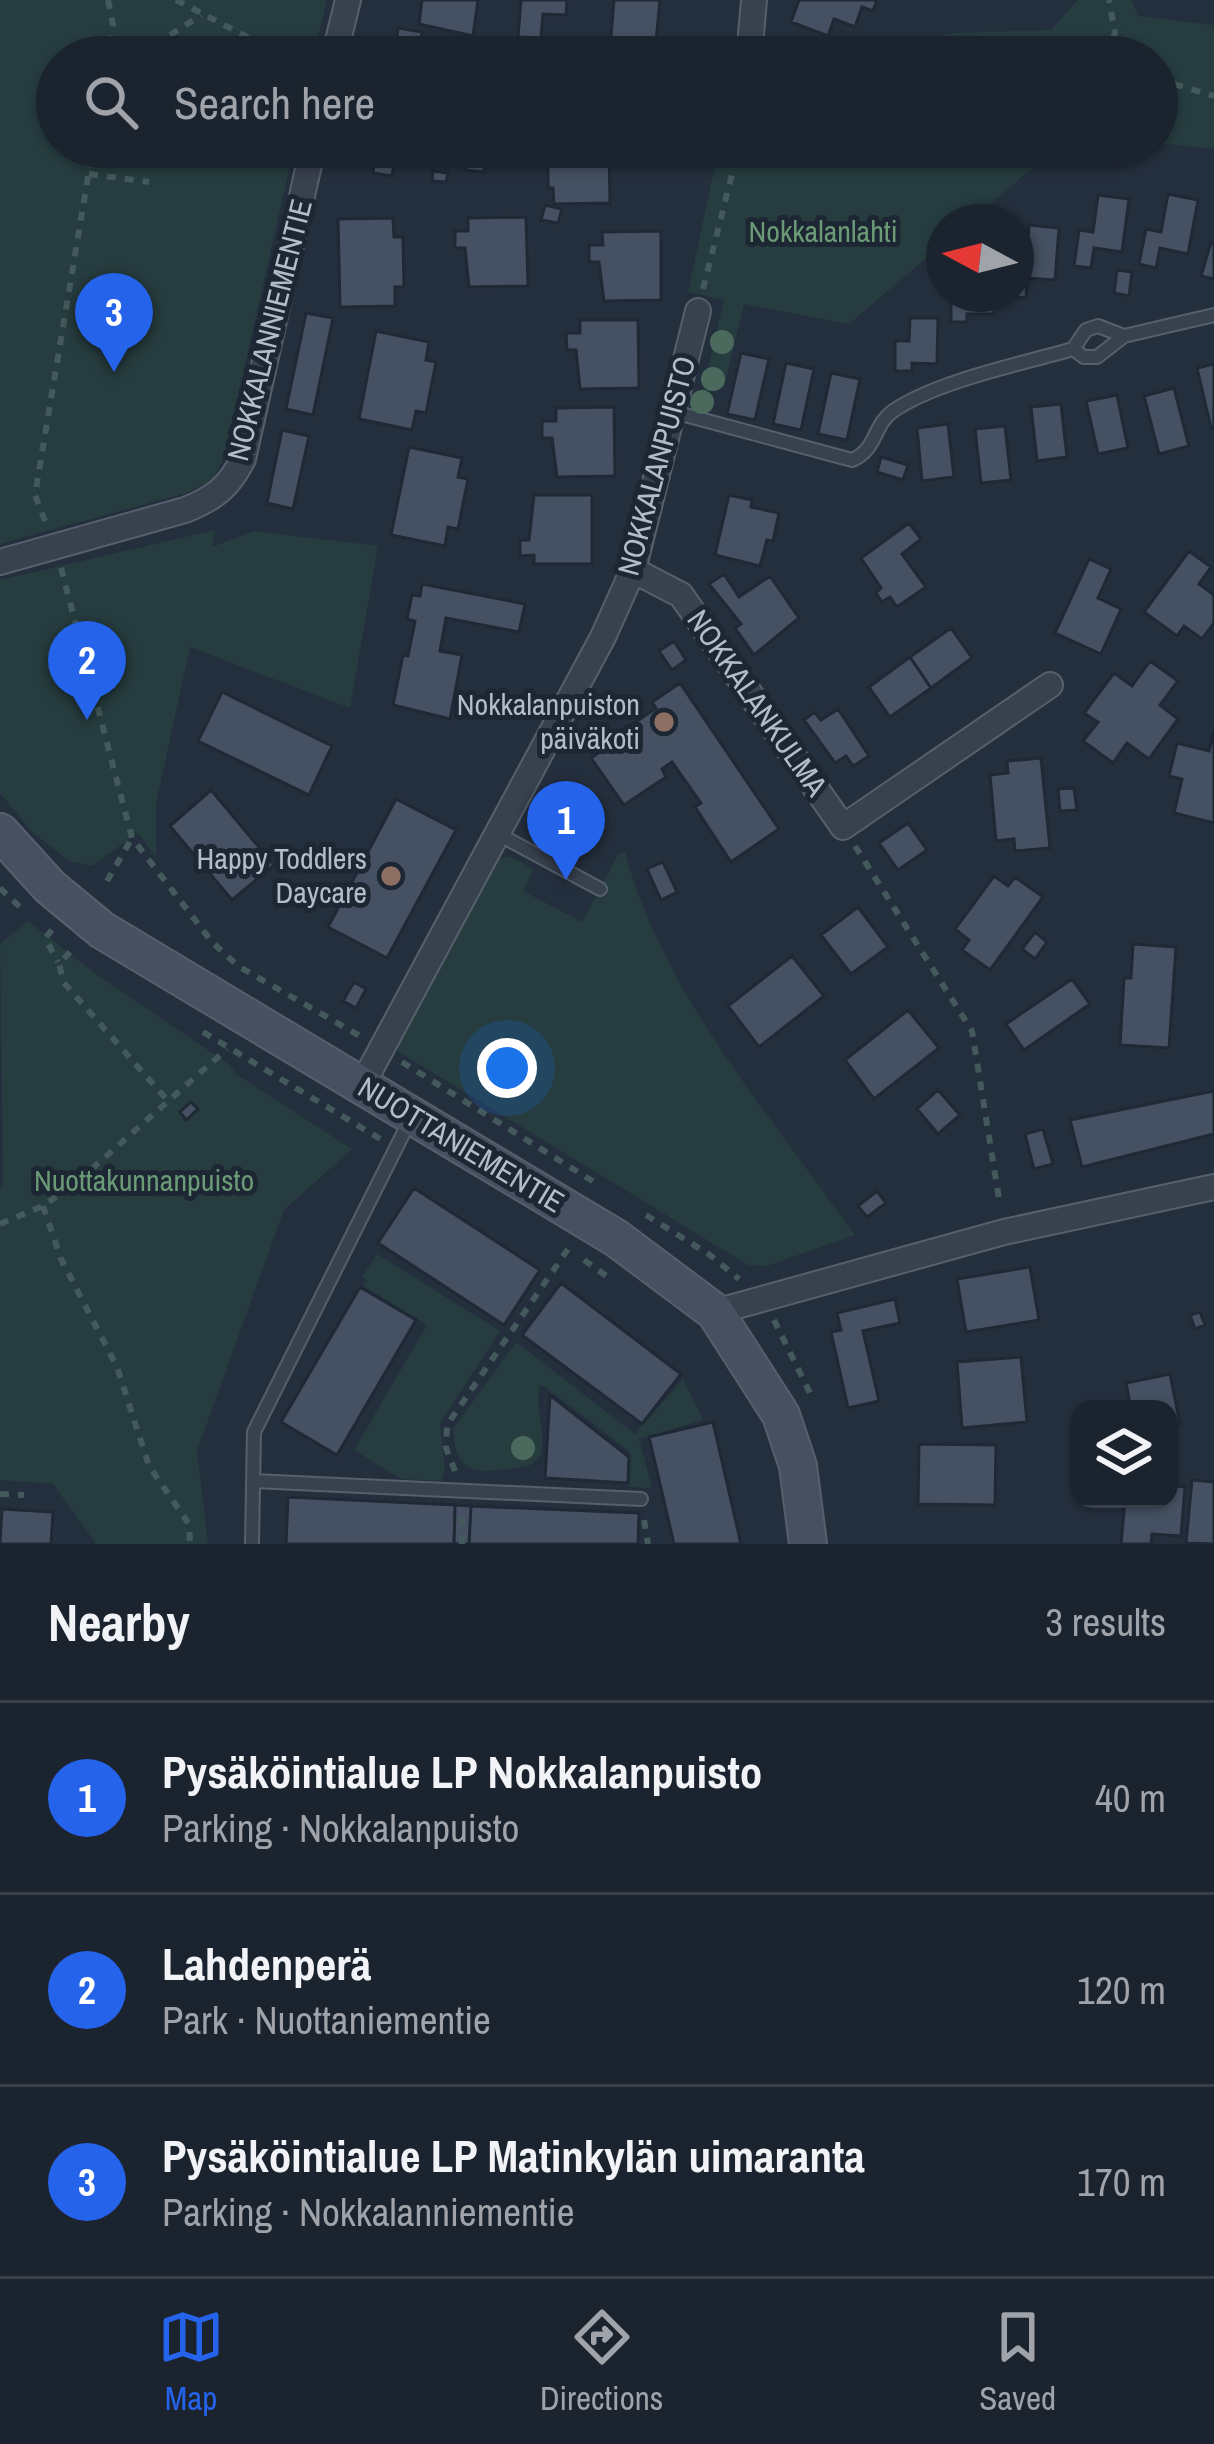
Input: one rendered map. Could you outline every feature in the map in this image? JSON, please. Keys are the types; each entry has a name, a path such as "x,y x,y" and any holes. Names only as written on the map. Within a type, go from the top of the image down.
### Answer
{"main road":[{"name":"NUOTTANIEMENTIE","path":"0,832 50,887 102,930 362,1085 405,1132 616,1238 715,1312 782,1415 798,1466 808,1544"}],"street":[{"path":"339,36 348,0"},
{"path":"751,36 754,0"},
{"name":"NOKKALANNIEMENTIE","path":"0,562 185,510 211,500 230,484 243,459 309,168"},
{"name":"NOKKALANPUISTO","path":"362,1085 603,637 633,570 698,311"},
{"name":"NOKKALANKULMA","path":"633,570 681,595 843,827 1050,685"},
{"path":"715,1312 1004,1232 1214,1187"}],"lane":[{"path":"1073,349 1084,357 1097,357 1124,336 1214,315"},
{"path":"673,412 852,460 870,449 884,418 912,400 1073,349 1086,330 1098,326 1124,336"},
{"path":"498,834 600,889"},
{"path":"252,1544 254,1432 405,1132"},
{"path":"253,1480 641,1499"}],"path":[{"path":"108,0 112,36"},
{"path":"176,0 244,36"},
{"path":"1109,0 1113,36"},
{"path":"169,36 201,15"},
{"path":"1178,85 1214,96"},
{"path":"90,168 35,495 55,546 132,838 212,942 238,966 383,1050"},
{"path":"698,311 734,168"},
{"path":"89,174 149,182"},
{"path":"843,827 972,1031 1004,1232"},
{"path":"107,881 132,838"},
{"path":"0,888 52,930 45,938 64,982 168,1101"},
{"path":"59,964 70,952"},
{"path":"189,1023 227,1049 405,1132"},
{"path":"0,1224 43,1206 78,1181 227,1049"},
{"path":"43,1206 62,1259 117,1367 149,1466 189,1524 190,1544"},
{"path":"554,1240 626,1290"},
{"path":"447,1425 568,1250"},
{"path":"0,1494 24,1496"}],"green space":[{"path":"0,0 327,0 318,36 36,36 36,168 289,168 225,455 213,480 186,493 0,544"},
{"path":"1078,0 1131,0 1138,16 1214,25 1214,149 1178,145 1178,36 941,36 1051,30"},
{"name":"Nokkalanlahti","path":"715,168 1032,168 990,204 926,204 926,258 849,324 744,304 724,387 710,384 705,406 699,405 724,300 688,292"},
{"path":"215,530 212,547 254,531 378,546 350,708 190,647 156,804 156,857 138,833 92,866 69,861 31,831 0,793 0,580"},
{"path":"625,852 642,904 692,1004 855,1235 767,1266 748,1265 391,1047 495,858 511,857 534,869 523,891 582,922 618,855"},
{"name":"Nuottakunnanpuisto","path":"28,921 96,974 230,1065 236,1074 352,1149 284,1210 197,1451 208,1544 96,1544 53,1484 0,1480 0,944"},
{"path":"377,1254 500,1331 440,1424 445,1471 441,1481 401,1479 354,1450 427,1325 363,1286 366,1280 362,1277"},
{"path":"516,1342 635,1434 683,1379 703,1420 639,1439 652,1488 629,1487 631,1453 540,1386 540,1456 523,1467 471,1468 459,1456 453,1429"}],"building":[{"path":"422,0 478,0 473,36 419,24"},
{"path":"521,0 567,0 566,15 543,14 541,36 518,36"},
{"path":"614,0 660,0 657,36 611,36"},
{"path":"799,0 877,0 873,11 862,7 855,27 834,19 828,36 791,22"},
{"path":"398,28 422,32 422,36 397,36"},
{"path":"374,168 393,168 392,176 373,173"},
{"path":"548,168 609,168 610,203 554,204 553,188 548,188"},
{"path":"433,171 448,173 446,182 432,181"},
{"path":"1168,194 1198,200 1188,254 1160,248 1156,268 1139,264 1146,229 1161,232"},
{"path":"1098,195 1129,199 1122,252 1094,248 1091,268 1074,266 1079,230 1093,232"},
{"path":"545,205 562,209 558,223 541,220"},
{"path":"526,217 528,286 469,287 465,248 455,248 455,231 468,231 468,218"},
{"path":"393,218 394,237 403,237 404,287 395,287 395,306 340,307 338,219"},
{"path":"1034,226 1059,228 1055,280 1034,278"},
{"path":"661,231 661,300 604,301 599,262 589,262 589,245 603,245 602,232"},
{"path":"1214,242 1214,279 1201,276"},
{"path":"1117,270 1132,272 1129,296 1114,293"},
{"path":"951,312 994,312 967,314 967,322 951,322"},
{"path":"306,313 333,318 313,415 286,409"},
{"path":"910,318 938,318 937,364 912,363 912,371 895,371 895,341 909,341"},
{"path":"580,320 638,320 639,388 580,389 576,350 567,350 566,333 580,333"},
{"path":"376,331 429,342 426,360 436,362 426,413 416,411 412,430 359,419"},
{"path":"741,353 769,359 755,420 727,414"},
{"path":"786,363 814,369 801,430 773,424"},
{"path":"1214,364 1214,428 1211,428 1197,368"},
{"path":"831,373 860,379 847,440 818,434"},
{"path":"1174,388 1189,446 1159,454 1144,396"},
{"path":"1117,395 1128,448 1098,454 1086,401"},
{"path":"1061,404 1067,457 1037,461 1031,407"},
{"path":"614,407 615,476 557,477 552,438 542,438 542,421 556,421 556,408"},
{"path":"948,424 954,477 922,481 917,428"},
{"path":"1005,426 1011,480 981,483 975,429"},
{"path":"282,430 309,436 293,509 267,503"},
{"path":"409,447 462,458 458,477 468,479 458,529 448,527 445,546 391,535"},
{"path":"881,457 908,465 903,480 877,472"},
{"path":"534,495 592,495 592,564 534,564 534,555 520,556 520,540 529,540"},
{"path":"729,495 752,500 751,507 779,513 773,541 767,540 760,566 715,555"},
{"path":"909,523 921,539 902,554 926,587 897,607 890,597 882,602 876,593 881,588 861,558"},
{"path":"1189,551 1211,567 1199,584 1214,595 1214,623 1202,639 1184,626 1177,636 1144,612"},
{"path":"1089,559 1111,569 1098,598 1121,609 1101,654 1055,633"},
{"path":"724,574 739,597 770,576 799,618 754,655 735,628 741,624 709,584"},
{"path":"422,584 525,604 519,632 446,618 440,651 462,655 450,719 393,705 415,621 407,619 412,595 420,596"},
{"path":"951,628 972,658 931,688 910,657"},
{"path":"674,641 686,660 672,670 659,651"},
{"path":"910,657 931,688 890,717 869,687"},
{"path":"1150,661 1178,681 1160,705 1178,719 1149,759 1127,743 1113,763 1083,741 1098,722 1084,713 1114,673 1132,686"},
{"path":"680,683 779,829 731,862 695,807 701,803 672,762 662,769 666,777 624,805 591,758 626,734 624,730 656,708 652,702"},
{"path":"222,692 332,746 309,795 198,741"},
{"path":"838,709 869,756 853,766 846,756 835,763 804,720 814,712 821,720"},
{"path":"1214,731 1214,823 1174,813 1182,779 1169,776 1177,743 1209,751"},
{"path":"1041,758 1050,848 1015,851 1014,839 996,841 990,775 1008,773 1007,761"},
{"path":"1074,788 1077,810 1060,811 1058,789"},
{"path":"211,790 274,865 232,900 170,826"},
{"path":"396,799 456,830 387,958 328,927"},
{"path":"908,823 927,850 898,870 879,843"},
{"path":"663,862 677,892 661,900 647,869"},
{"path":"994,876 1008,886 1015,877 1043,897 990,970 962,950 969,940 955,929"},
{"path":"858,907 888,947 851,974 821,935"},
{"path":"1035,932 1047,942 1035,959 1022,949"},
{"path":"1133,944 1176,947 1169,1048 1120,1045 1124,978 1131,978"},
{"path":"792,956 824,996 759,1047 728,1006"},
{"path":"1072,979 1090,1004 1024,1050 1006,1024"},
{"path":"354,982 366,989 356,1008 343,1001"},
{"path":"908,1010 939,1048 874,1099 845,1060"},
{"path":"938,1090 960,1115 938,1134 917,1109"},
{"path":"1214,1091 1214,1134 1082,1167 1070,1120"},
{"path":"191,1102 198,1109 186,1120 180,1112"},
{"path":"1043,1129 1053,1164 1034,1169 1025,1134"},
{"path":"414,1188 540,1270 504,1325 378,1243"},
{"path":"877,1191 886,1203 867,1217 858,1206"},
{"path":"1030,1267 1039,1320 966,1332 957,1279"},
{"path":"561,1283 681,1374 642,1424 522,1335"},
{"path":"360,1287 416,1320 337,1455 281,1422"},
{"path":"895,1299 900,1323 863,1331 879,1401 848,1408 831,1332 841,1330 837,1313"},
{"path":"1200,1312 1205,1325 1195,1329 1190,1315"},
{"path":"1021,1357 1027,1422 962,1428 957,1362"},
{"path":"1170,1374 1175,1400 1129,1400 1126,1383"},
{"path":"550,1395 629,1457 628,1483 545,1478"},
{"path":"713,1422 741,1544 674,1544 649,1437"},
{"path":"919,1444 996,1445 995,1505 918,1504"},
{"path":"1192,1480 1214,1482 1214,1544 1186,1543"},
{"path":"1178,1486 1185,1487 1181,1536 1152,1534 1151,1544 1121,1544 1124,1508 1178,1508"},
{"path":"288,1497 455,1505 454,1544 286,1544"},
{"path":"455,1505 471,1506 469,1544 454,1544"},
{"path":"471,1506 639,1513 638,1544 469,1544"},
{"path":"2,1509 53,1512 51,1544 0,1544"}],"place":[{"name":"Pysäköintialue LP Matinkylän uimaranta","path":"114,372"},
{"name":"Lahdenperä","path":"87,720"},
{"name":"Nokkalanpuiston päiväkoti","path":"664,722"},
{"name":"Happy Toddlers Daycare","path":"391,876"},
{"name":"Pysäköintialue LP Nokkalanpuisto","path":"566,880"}]}
